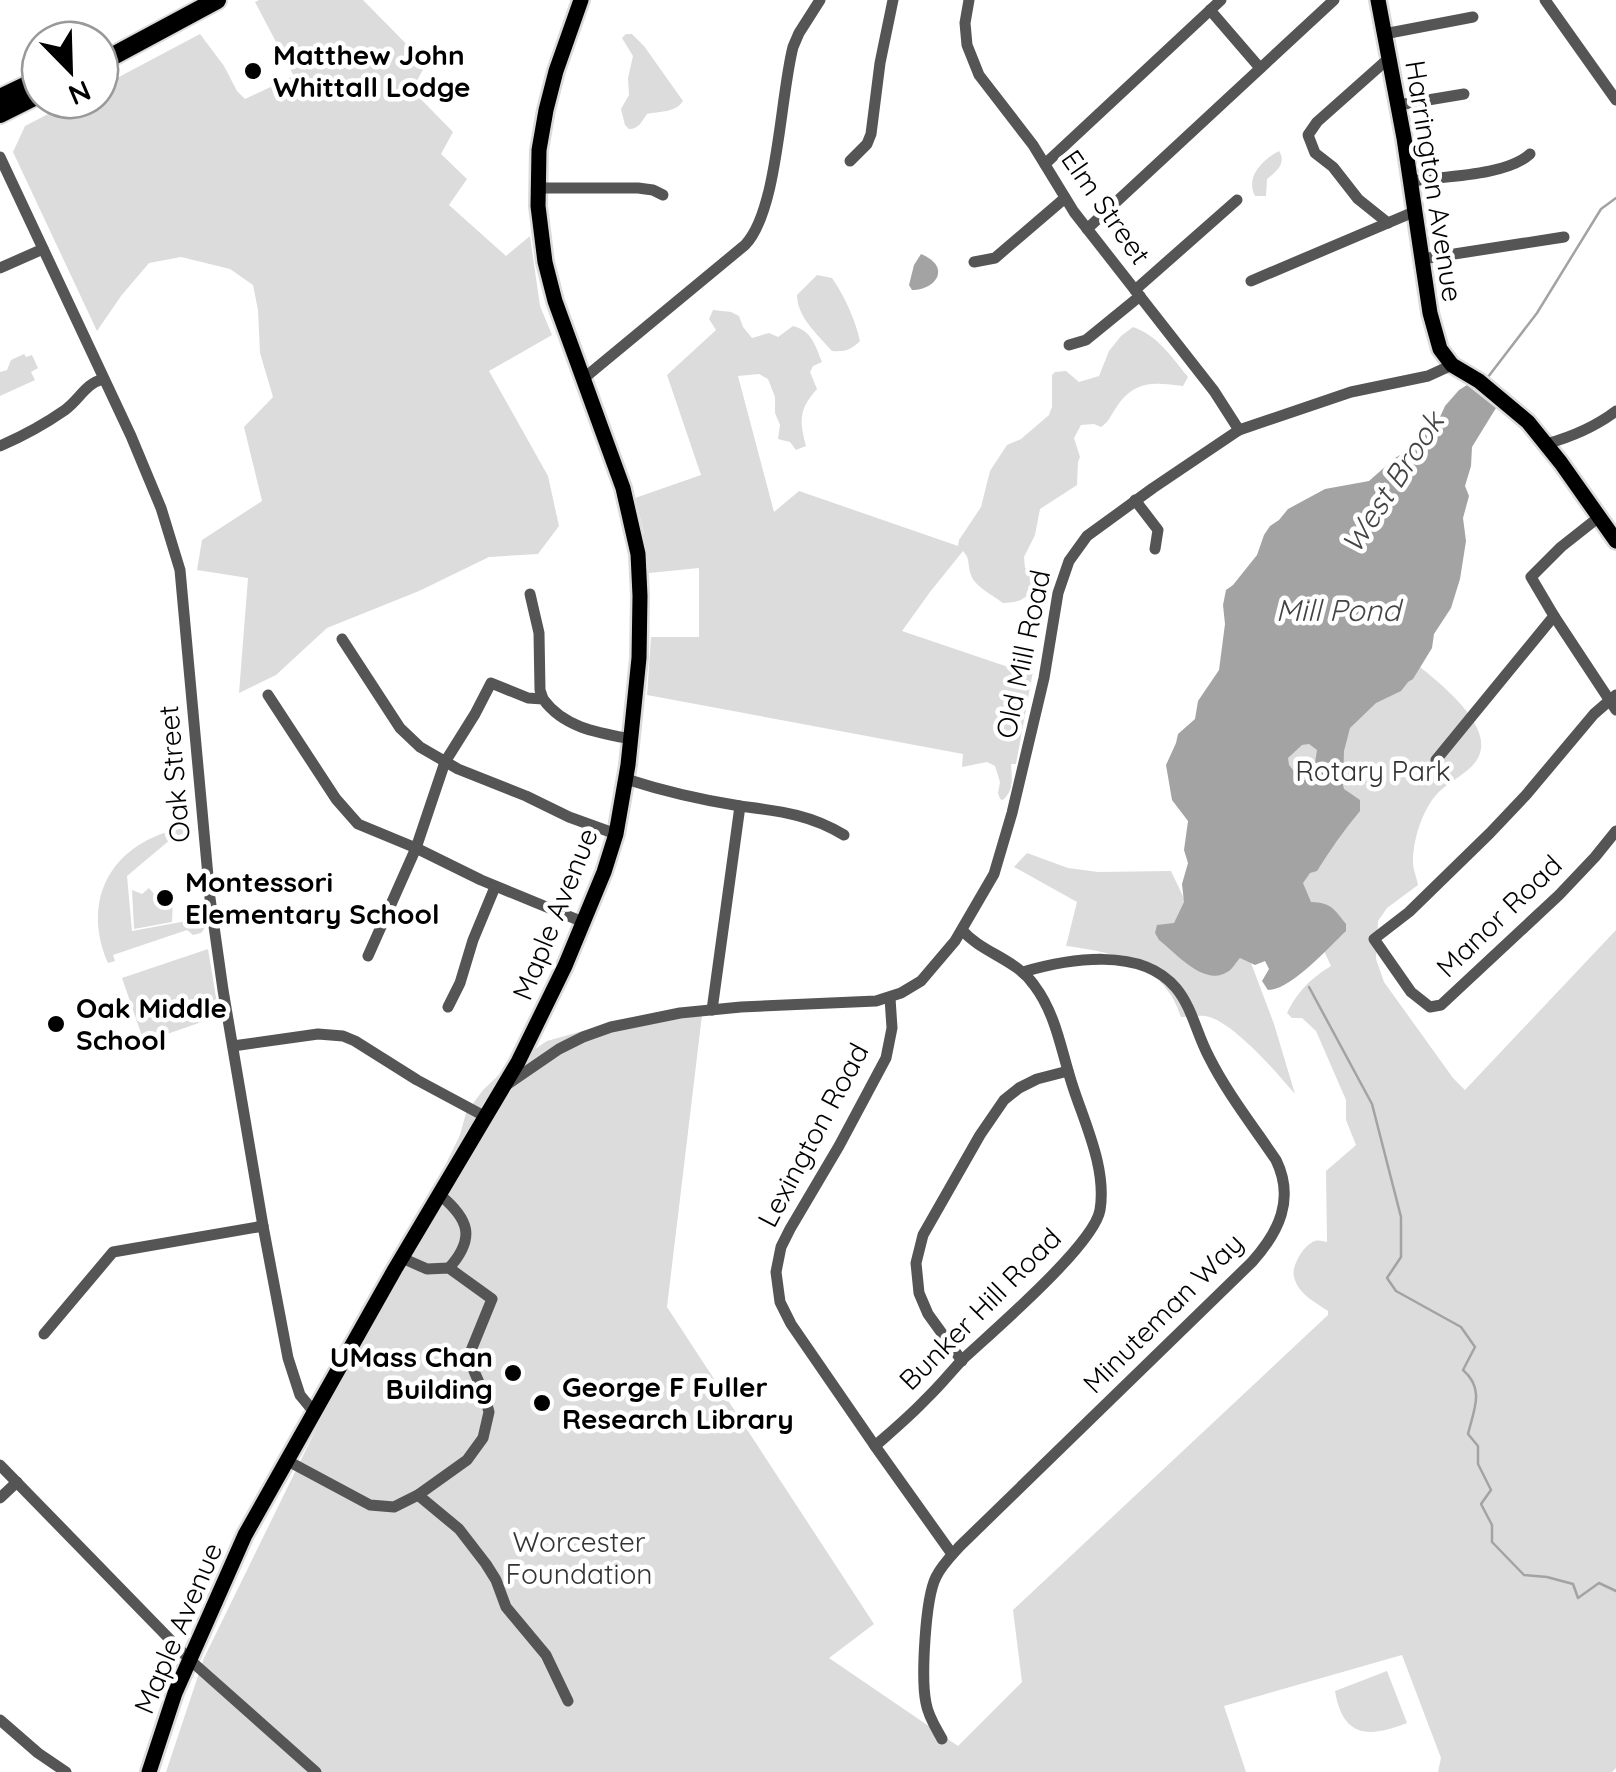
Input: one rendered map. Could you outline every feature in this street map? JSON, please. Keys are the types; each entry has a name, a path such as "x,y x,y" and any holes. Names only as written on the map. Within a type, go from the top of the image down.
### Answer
{"highway":[{"path":"120,39 196,0"},
{"path":"120,52 217,0"}],"main road":[{"name":"Maple Avenue","path":"148,1772 171,1704 245,1535 402,1258 504,1088 583,922 616,834 632,738 640,633 636,540 623,488 550,282 538,188 546,110 581,0"},
{"name":"Harrington Avenue","path":"1378,0 1427,293 1437,340 1452,365"},
{"path":"1452,365 1472,376 1528,422 1616,541"}],"street":[{"path":"584,380 745,244 760,222 791,54 820,0"},
{"path":"850,161 871,134 893,0"},
{"name":"Elm Street","path":"969,0 966,34 972,64 1033,145 1087,229 1214,390 1239,430"},
{"path":"1045,164 1221,0"},
{"path":"1087,229 1334,0"},
{"path":"1545,0 1616,100"},
{"path":"1210,10 1260,68"},
{"path":"1384,34 1473,16"},
{"path":"1388,58 1317,122 1309,141 1315,153 1350,186 1358,199 1388,224"},
{"path":"1398,105 1464,94"},
{"path":"1411,181 1505,167 1530,154"},
{"name":"Oak Street","path":"0,157 132,436 160,505 181,576 212,912 233,1046 262,1226 292,1371 301,1397 314,1412"},
{"path":"538,188 638,188 663,195"},
{"path":"974,262 995,258 1065,198"},
{"path":"1069,346 1086,340 1237,200"},
{"path":"1251,280 1416,212"},
{"path":"1422,259 1564,237"},
{"path":"0,268 43,249"},
{"name":"Old Mill Road","path":"504,1088 559,1049 612,1027 712,1010 890,998 911,988 930,972 962,930 998,863 1044,678 1065,571 1087,536 1239,430 1350,392 1428,376 1452,365"},
{"path":"0,446 70,407 90,384 103,380"},
{"path":"1546,444 1569,437 1616,411"},
{"path":"1136,500 1158,530 1155,549"},
{"path":"1599,517 1531,577 1614,701"},
{"path":"530,594 538,624 540,690 544,700 574,725 632,738"},
{"path":"1436,760 1554,616"},
{"path":"342,639 406,735 428,753 616,834"},
{"path":"368,956 416,848 445,762 491,683 544,700"},
{"path":"268,695 346,813 368,830 583,922"},
{"name":"Manor Road","path":"1614,701 1500,824 1409,912 1374,939 1418,999 1430,1007 1441,1005 1555,899 1616,831"},
{"path":"626,778 669,792 798,814 844,835"},
{"path":"712,1010 740,806"},
{"path":"448,1007 496,886"},
{"name":"Bunker Hill Road","path":"875,1446 1058,1268 1097,1220 1097,1164 1051,1015 1023,972 972,941 962,930"},
{"name":"Minuteman Way","path":"942,1739 925,1694 927,1612 936,1578 952,1554 1252,1262 1274,1235 1284,1206 1282,1176 1276,1160 1213,1065 1173,984 1146,968 1102,960 1072,960 1023,972"},
{"name":"Lexington Road","path":"875,1446 791,1324 780,1302 776,1272 790,1229 886,1058 892,1028 890,998"},
{"path":"233,1046 318,1034 342,1036 486,1116"},
{"path":"526,1046 559,1049"},
{"path":"526,1046 539,1062"},
{"path":"962,1360 928,1314 919,1294 916,1263 923,1235 1004,1100 1037,1079 1068,1071"},
{"path":"402,1258 427,1269 442,1270 449,1268 465,1242 462,1215 440,1195"},
{"path":"44,1334 112,1252 262,1226"},
{"path":"286,1460 370,1505 394,1507 468,1459 483,1438 488,1421 486,1400 470,1353 492,1299 449,1268"},
{"path":"875,1446 952,1554"},
{"path":"0,1465 190,1660 316,1772"},
{"path":"0,1498 17,1482"},
{"path":"418,1495 459,1529 486,1563 506,1607 544,1652 568,1701"},
{"path":"931,1718 950,1718"},
{"path":"0,1720 42,1757 66,1772"}],"green space":[{"path":"363,0 426,64 412,90 453,132 441,154 467,179 449,205 506,256 530,236 540,306 552,335 489,371 548,476 559,526 538,554 489,557 419,591 327,628 276,675 239,693 248,578 197,570 202,540 262,501 244,427 273,397 260,353 253,285 230,269 181,257 149,263 97,331 13,152 25,126 37,120 120,120 120,76 200,34 245,99 294,76 255,2"},
{"path":"632,34 644,46 683,101 672,110 647,114 638,126 629,129 621,109 629,95 633,56 622,38"},
{"path":"1279,151 1281,163 1267,179 1266,196 1255,196 1252,182 1257,170"},
{"path":"817,275 832,278 852,316 860,341 848,350 832,351 801,311 797,295"},
{"path":"713,310 739,316 752,338 769,333 778,337 793,326 799,328 812,340 822,362 810,372 817,389 802,415 806,446 796,450 790,442 778,439 780,425 768,379 759,374 738,376 774,512 799,491 958,546 981,507 990,471 1007,445 1021,439 1049,415 1055,372 1066,371 1079,382 1099,376 1109,351 1133,327 1157,341 1188,377 1183,386 1154,384 1137,388 1101,427 1081,425 1074,438 1080,457 1077,485 1040,509 1035,535 1024,557 1025,568 1035,573 1038,581 1028,595 1003,603 973,579 963,551 902,631 1017,670 1023,659 1031,655 1035,660 1016,764 1011,764 1011,788 1003,800 998,793 1000,782 995,766 987,762 962,767 963,754 647,695 651,637 699,637 699,568 649,573 635,498 701,475 667,375 716,330 709,319"},
{"path":"24,354 32,355 38,368 31,372 35,380 0,396 0,372"},
{"path":"1420,667 1471,717 1481,741 1480,753 1469,769 1435,797 1424,814 1413,853 1418,885 1387,908 1378,921 1376,959 1384,982 1453,1078 1465,1090 1616,930 1616,1768 1612,1772 1438,1772 1441,1758 1402,1655 1224,1706 1246,1772 166,1772 204,1658 460,1135 466,1113 503,1071 547,1041 621,1020 703,1007 667,1307 874,1624 829,1658 958,1746 1022,1682 1013,1610 1328,1315 1299,1288 1294,1269 1308,1246 1317,1241 1327,1242 1326,1171 1356,1145 1346,1120 1346,1100 1316,1031 1302,1018 1292,1018 1287,1013 1305,986 1331,966 1295,888 1304,784 1270,747"},
{"path":"191,827 195,831 171,839 127,876 132,931 203,918 205,928 201,933 193,935 187,930 113,955 115,961 108,963 98,913 111,872 143,842"},
{"path":"1027,853 1068,868 1098,872 1171,871 1210,953 1252,953 1251,963 1295,1094 1228,1027 1205,1016 1181,1017 1174,999 1151,973 1120,957 1066,946 1077,902 1014,867"},
{"path":"149,888 163,905 173,900 172,922 134,929 132,890 142,894"},
{"path":"208,949 219,1016 144,1042 122,978"},
{"path":"1387,1671 1407,1723 1369,1732 1351,1726 1344,1718 1335,1691"}],"water":[{"path":"921,254 936,265 937,277 928,286 912,290 909,285 914,265"},
{"name":"Mill Pond","path":"1467,385 1496,408 1472,447 1465,486 1469,496 1463,518 1466,541 1451,608 1413,679 1401,691 1376,703 1350,728 1344,751 1343,785 1360,800 1360,811 1317,871 1310,873 1303,883 1311,902 1332,908 1346,924 1346,931 1309,967 1277,988 1268,990 1262,981 1269,969 1265,961 1255,965 1240,958 1220,975 1201,972 1155,933 1157,925 1174,923 1184,902 1182,884 1188,863 1184,850 1188,821 1172,800 1166,765 1178,734 1195,719 1198,701 1219,670 1226,590 1257,555 1270,526 1288,509 1325,489 1369,481 1410,449","holes":["1309,744 1317,750 1313,776 1302,781 1288,758 1302,745"]}],"waterway":[{"name":"West Brook","path":"1488,377 1537,313 1601,209 1616,198"},
{"name":"West Brook","path":"1309,987 1372,1104 1401,1217 1401,1257 1387,1278 1396,1291 1461,1327 1475,1347 1463,1370 1476,1392 1468,1434 1478,1446 1478,1464 1491,1490 1481,1504 1492,1525 1492,1542 1524,1575 1573,1584 1578,1598 1599,1583 1616,1591"}],"place":[{"name":"Matthew John Whittall Lodge","path":"253,71"},
{"name":"Montessori Elementary School","path":"165,898"},
{"name":"Oak Middle School","path":"56,1024"},
{"name":"UMass Chan Building","path":"513,1373"},
{"name":"George F Fuller Research Library","path":"542,1403"}],"park label":[{"name":"Rotary Park","path":"1373,771"},
{"name":"Worcester Foundation","path":"579,1558"}]}
